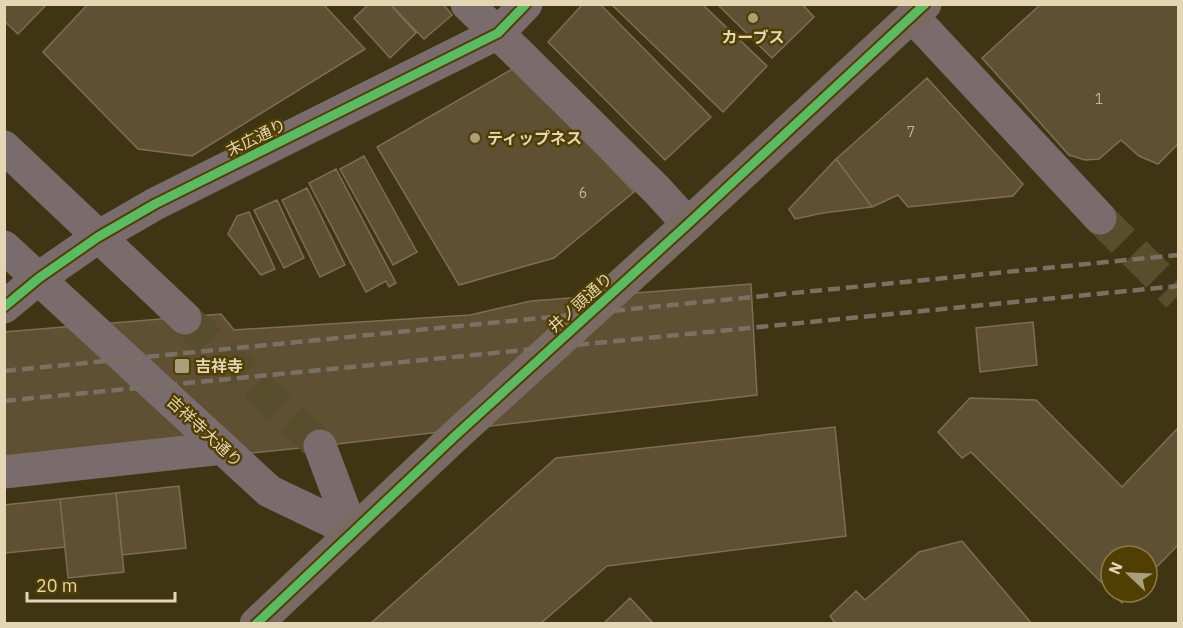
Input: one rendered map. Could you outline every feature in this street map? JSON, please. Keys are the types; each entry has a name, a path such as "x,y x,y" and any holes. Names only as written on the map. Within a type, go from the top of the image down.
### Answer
{"main road":[{"name":"井ノ頭通り","path":"256,624 352,531 919,10"}],"street":[{"path":"467,4 657,190 688,224"},
{"name":"末広通り","path":"4,307 39,278 98,237 155,204 498,33 526,4"},
{"path":"919,10 1100,218"},
{"path":"4,147 185,318"},
{"name":"吉祥寺大通り","path":"4,247 269,491 352,531"},
{"path":"320,446 352,531"},
{"path":"4,472 223,448"}],"building":[{"path":"4,4 47,4 18,34 4,21"},
{"path":"88,4 323,4 365,49 192,156 138,149 43,52"},
{"path":"369,4 390,4 416,33 390,58 354,18"},
{"path":"390,4 443,4 452,15 424,39"},
{"path":"583,4 600,4 711,117 665,160 548,42"},
{"path":"611,4 702,4 767,66 723,112"},
{"path":"717,4 802,4 814,17 772,58"},
{"path":"1041,4 1178,4 1178,144 1158,164 1139,156 1121,140 1099,159 1085,160 1069,155 982,58"},
{"path":"516,67 634,192 554,258 459,285 377,147"},
{"path":"927,78 1023,184 1013,196 908,207 898,195 872,207 836,159"},
{"path":"364,156 417,252 393,265 340,169"},
{"path":"836,159 872,207 795,219 789,209"},
{"path":"336,169 396,283 389,287 386,281 366,292 309,183"},
{"path":"307,188 345,265 320,277 282,200"},
{"path":"277,200 304,258 284,268 254,210"},
{"path":"249,212 275,269 261,275 228,234 237,216"},
{"path":"751,284 757,395 320,446 4,478 4,332 221,314 234,330 470,315 531,301"},
{"path":"1033,322 1037,365 980,372 976,328"},
{"path":"970,398 1036,400 1122,487 1178,428 1178,545 1159,565 1159,544 1099,544 1099,580 971,452 962,458 938,432"},
{"path":"835,427 846,536 607,566 540,624 370,624 556,458"},
{"path":"179,486 186,548 122,555 116,493"},
{"path":"116,493 124,572 68,578 60,499"},
{"path":"60,499 65,547 5,553 4,505"},
{"path":"962,541 1032,624 836,624 830,616 856,591 865,600 919,552"},
{"path":"630,598 654,624 603,624"}],"tunnel":[{"path":"1100,218 1178,296"},
{"path":"185,318 320,446"}],"railway":[{"path":"4,371 1178,255"},
{"path":"4,401 1178,286"}],"cycle path":[{"path":"4,307 39,278 98,237 155,204 498,33 526,4"},
{"path":"256,624 455,436 925,4"}],"place":[{"name":"カーブス","path":"753,18"},
{"name":"ティップネス","path":"475,138"},
{"name":"吉祥寺","path":"182,366"}]}
